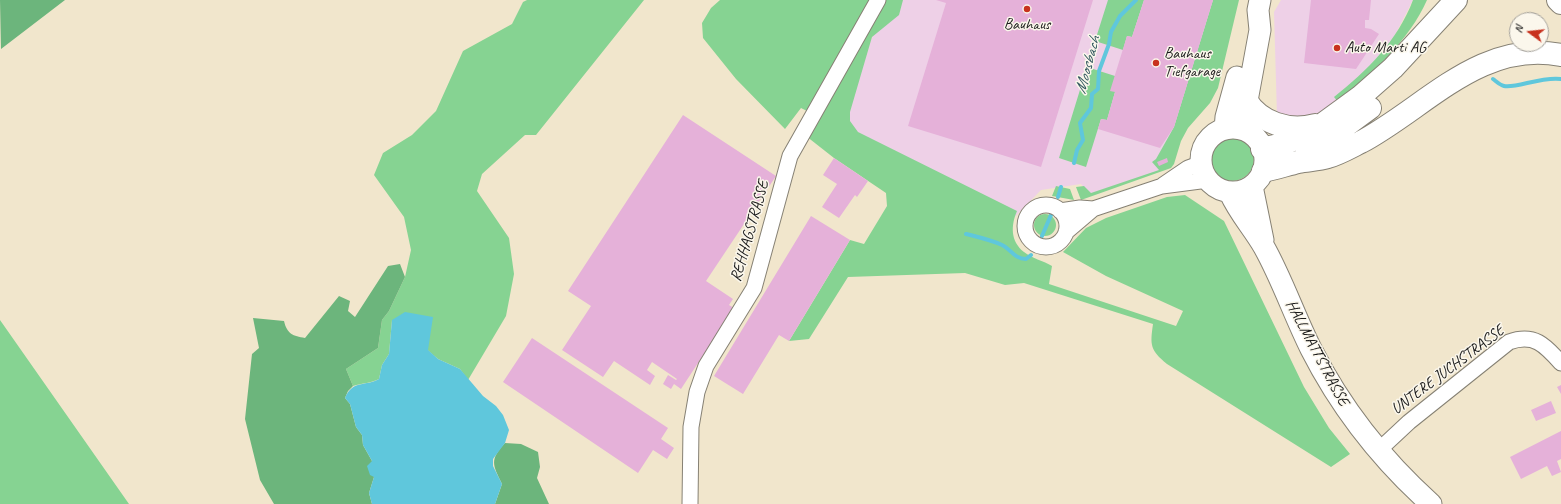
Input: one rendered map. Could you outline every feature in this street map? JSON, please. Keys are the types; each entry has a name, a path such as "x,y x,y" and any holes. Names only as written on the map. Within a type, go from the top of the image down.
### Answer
{"highway":[{"path":"1408,52 1423,32 1438,0"},
{"path":"1262,149 1299,139 1312,132 1360,97 1408,52 1456,0"},
{"path":"1298,162 1387,95 1443,36 1471,0"},
{"path":"1558,0 1561,3"},
{"path":"1257,179 1298,162 1328,157 1362,142 1402,117 1451,82 1492,60 1509,55 1530,52 1561,55"},
{"path":"1246,100 1258,114 1286,127 1309,127 1324,122"}],"main road":[{"path":"1235,130 1244,117 1260,30 1259,5"},
{"path":"1235,130 1226,117 1246,35 1259,5"},
{"path":"1257,179 1240,192 1230,193 1217,188 1205,171 1203,150 1206,143 1219,132 1235,130 1253,136 1262,149"},
{"name":"HALLMATTSTRASSE","path":"1262,149 1264,161 1257,179 1264,247"},
{"name":"HALLMATTSTRASSE","path":"1230,193 1237,208 1264,247 1314,355 1342,403 1401,475 1431,504"}],"street":[{"name":"REHHAGSTRASSE","path":"690,504 691,427 697,392 706,366 754,288 790,156 878,0"},
{"path":"1066,232 1067,223 1060,211 1048,205 1033,209 1026,218 1025,230 1031,241 1041,247 1047,247 1057,244 1066,232 1093,209 1162,186 1188,168 1205,171"},
{"path":"1060,211 1080,208 1093,209"},
{"name":"UNTERE JUCHSTRASSE","path":"1379,450 1409,422 1509,342 1519,338 1532,339 1545,345 1561,363"}],"shaded area":[{"path":"889,0 1231,0 1181,129 1170,166 1091,196 1081,184 1041,190 1006,226 830,131"},
{"path":"1281,0 1413,0 1395,35 1385,49 1358,79 1335,97 1338,102 1311,118 1277,116 1274,12"}],"green space":[{"path":"0,0 65,0 1,49"},
{"path":"527,0 644,0 536,135 525,135 482,174 477,191 509,238 514,274 506,316 468,380 460,369 438,359 392,320 389,354 382,365 379,379 353,386 346,369 378,348 382,320 389,311 405,277 411,250 404,217 374,175 383,153 412,135 436,111 463,51 512,24 523,2"},
{"path":"720,0 871,0 807,111 801,108 785,129 736,79 703,38 702,23 711,8"},
{"path":"882,0 903,0 899,15 872,37 850,112 850,121 858,132 1017,211 1013,227 1016,243 1019,248 1027,254 1052,266 1049,284 1176,326 1183,311 1106,276 1063,252 1086,228 1106,218 1167,197 1185,195 1224,221 1304,387 1329,428 1350,454 1331,467 1167,364 1157,355 1152,347 1153,324 1024,283 1005,285 965,273 848,277 809,339 789,341 850,240 864,244 887,206 886,193 834,158 806,136"},
{"path":"1108,0 1144,0 1132,37 1127,36 1123,50 1095,41"},
{"path":"1213,0 1239,0 1218,88 1210,103 1188,128 1181,141 1174,164 1171,168 1081,200 1076,187 1084,186 1091,193 1159,170 1152,162 1156,159 1174,127"},
{"path":"1413,0 1427,0 1411,29 1376,69 1338,102 1334,97 1370,65 1380,54 1407,15"},
{"path":"1087,67 1115,76 1115,92 1107,120 1101,119 1086,167 1059,158"},
{"path":"1232,137 1244,141 1250,147 1254,159 1250,171 1244,177 1232,181 1220,177 1214,171 1210,159 1214,147 1220,141"},
{"path":"1056,186 1070,189 1074,200 1052,196"},
{"path":"1045,214 1053,217 1056,225 1053,233 1045,236 1037,233 1034,225 1037,217"},
{"path":"400,264 405,277 389,311 382,320 378,348 346,369 353,386 348,391 345,398 350,404 356,427 362,435 363,445 372,461 374,477 369,493 372,504 274,504 260,480 245,419 252,354 259,348 253,318 284,321 291,334 305,338 339,296 350,301 348,311 355,317 388,266"},
{"path":"0,320 129,504 0,504"},
{"path":"505,443 521,444 538,452 540,467 537,478 549,504 495,504 502,484 496,472 494,463 497,454"}],"water":[{"path":"405,312 433,317 428,350 438,359 460,369 483,396 496,406 503,415 509,430 505,443 493,459 493,466 502,484 495,504 372,504 369,493 374,477 370,475 367,466 372,461 363,445 362,435 356,427 350,404 345,398 352,388 360,384 379,379 382,365 389,354 392,320"}],"building":[{"path":"936,0 1093,0 1041,167 908,126 946,3"},
{"name":"Bauhaus Tiefgarage","path":"1144,0 1213,0 1174,127 1160,148 1098,129 1101,119 1107,120 1115,92 1110,91 1127,36 1132,37"},
{"name":"Auto Marti AG","path":"1311,0 1371,0 1369,20 1365,20 1365,28 1371,29 1379,34 1356,69 1304,63"},
{"path":"683,115 776,176 706,281 733,299 729,305 734,308 681,389 674,384 671,389 663,384 668,375 676,380 677,379 652,362 647,370 655,376 650,385 614,361 603,377 562,350 591,306 568,291"},
{"path":"834,158 868,181 857,197 855,195 839,218 822,207 837,184 823,175"},
{"path":"1167,158 1168,162 1159,166 1157,162"},
{"path":"811,216 850,240 789,341 779,335 743,394 714,376"},
{"path":"532,338 668,428 661,439 674,448 667,459 653,450 638,473 503,382"},
{"path":"1561,385 1561,394 1557,387"},
{"path":"1551,401 1556,413 1536,421 1531,410"},
{"path":"1561,431 1561,459 1557,461 1561,472 1552,476 1547,466 1521,479 1510,457"}],"waterway":[{"name":"Moosbach","path":"1074,163 1077,150 1083,140 1080,123 1091,108 1092,94 1098,89 1099,71 1109,44 1111,32 1120,16 1136,0"},
{"path":"1493,79 1504,86 1515,86 1546,79 1561,79"},
{"name":"Moosbach","path":"1058,197 1061,187"},
{"name":"Moosbach","path":"1042,236 1051,215"},
{"name":"Moosbach","path":"966,234 1002,245 1022,259 1026,259 1031,255"}],"place":[{"name":"Bauhaus","path":"1027,9"},
{"name":"Auto Marti AG","path":"1337,48"},
{"name":"Bauhaus Tiefgarage","path":"1156,63"}]}
